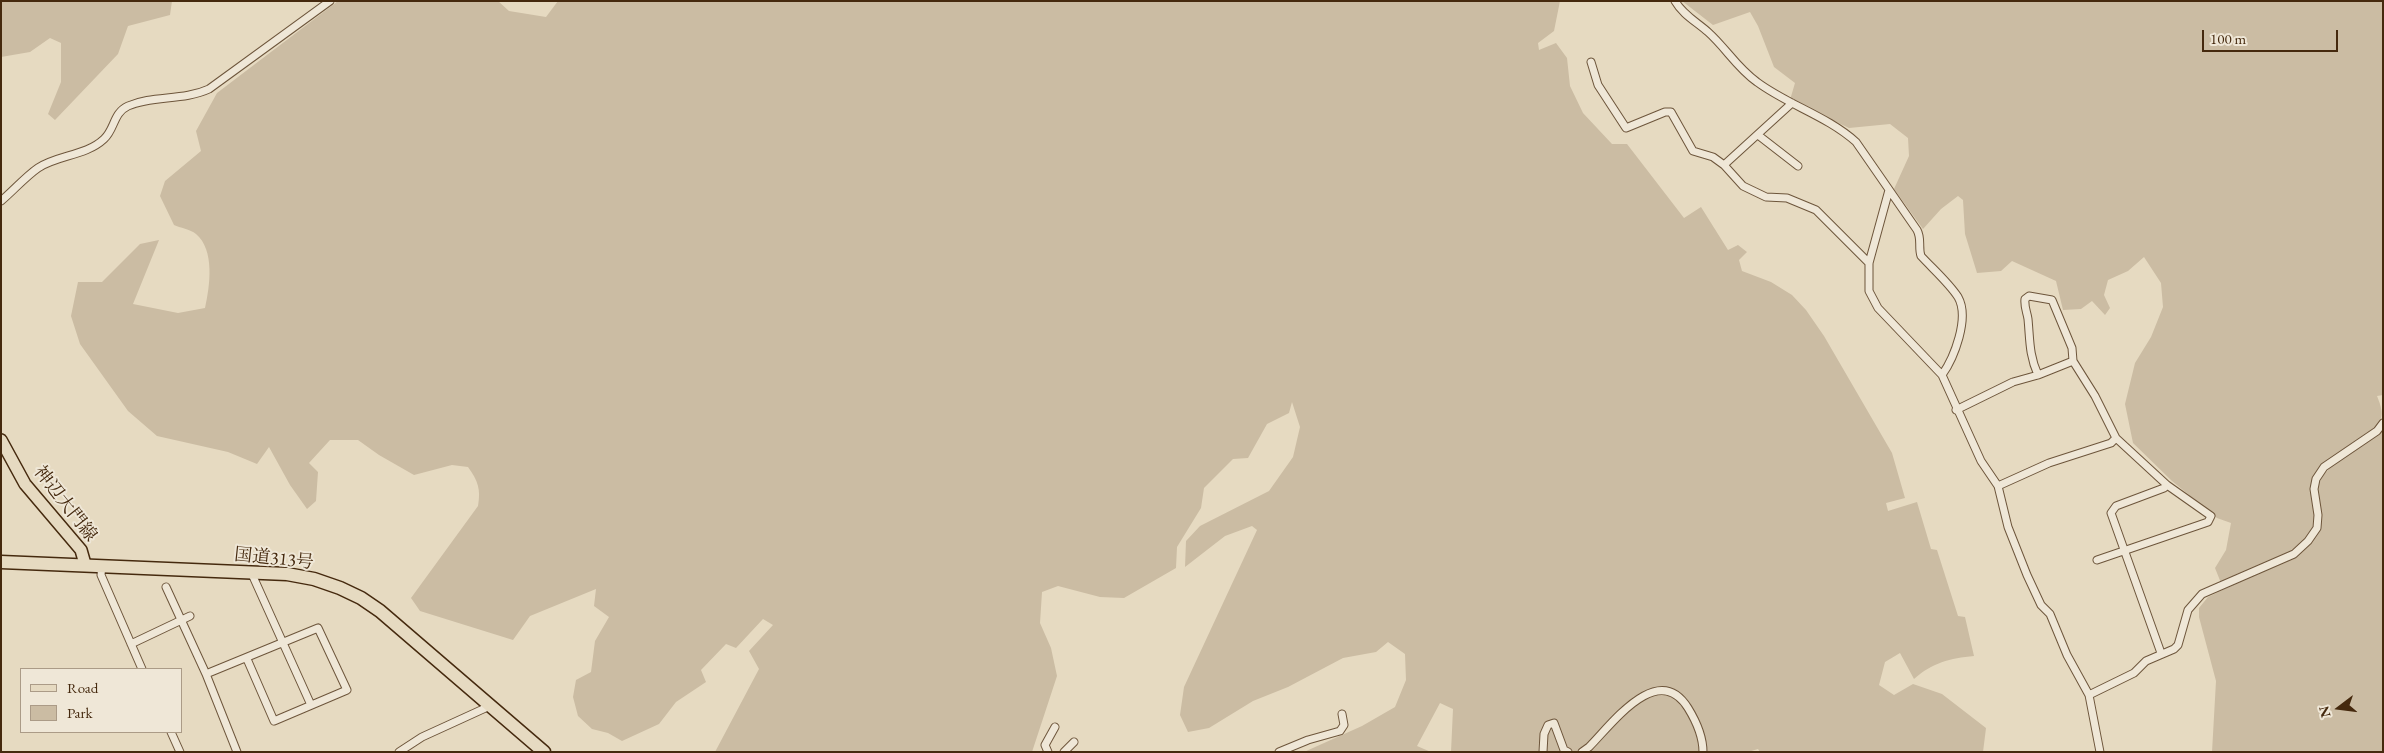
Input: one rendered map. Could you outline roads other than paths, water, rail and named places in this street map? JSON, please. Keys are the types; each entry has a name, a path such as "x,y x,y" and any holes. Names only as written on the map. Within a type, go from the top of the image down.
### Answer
{"highway":[{"name":"国道313号","path":"1,562 268,572 314,579 361,598 399,625 544,752"}],"main road":[{"name":"神辺大門線","path":"1,440 25,484 81,550 85,564"}],"street":[{"path":"1,201 39,168 78,153 102,141 108,135 117,114 126,107 197,94 209,89 330,1"},
{"path":"1675,1 1680,10 1710,33 1738,67 1758,83 1844,131 1856,142 1921,237 1919,249 1921,256 1958,297 1962,308 1960,332 1952,360 1942,375"},
{"path":"1591,62 1598,85 1626,128 1665,112 1672,112 1693,151 1713,157 1724,165 1743,186 1766,197 1787,198 1816,210 1869,263"},
{"path":"1724,165 1792,103"},
{"path":"1758,135 1798,166"},
{"path":"1889,190 1869,263 1868,285 1872,298 1878,308 1942,375 1956,410 1981,462 1998,486 2008,527 2027,576 2041,605 2050,614 2067,655 2089,695 2100,752"},
{"path":"2038,376 2028,345 2028,318 2024,304 2025,299 2029,296 2052,300 2070,343 2073,361 2095,396 2116,438 2167,485 2211,516 2208,522 2097,560"},
{"path":"1956,410 2013,382 2038,376 2073,361"},
{"path":"2089,695 2134,673 2146,661 2161,653 2174,650 2178,645 2188,610 2202,594 2294,554 2308,541 2317,528 2316,479 2324,467 2377,431 2383,423"},
{"path":"1998,486 2049,463 2112,442 2116,438"},
{"path":"2161,653 2111,513 2116,506 2164,488 2167,485"},
{"path":"102,565 101,576 142,668"},
{"path":"251,572 311,705"},
{"path":"166,587 196,657 206,674 237,752"},
{"path":"131,644 190,616"},
{"path":"206,674 247,659 282,641 318,628 348,690 274,721 247,659"},
{"path":"1582,752 1634,700 1649,692 1663,690 1683,700 1694,718 1703,742 1703,752"},
{"path":"399,752 422,738 492,705"},
{"path":"1279,752 1308,740 1340,732 1344,725 1342,714"},
{"path":"1544,752 1544,734 1548,725 1554,723 1564,750 1568,752"},
{"path":"1048,752 1045,744 1055,727"},
{"path":"171,733 180,752"},
{"path":"1064,752 1074,742"}]}
